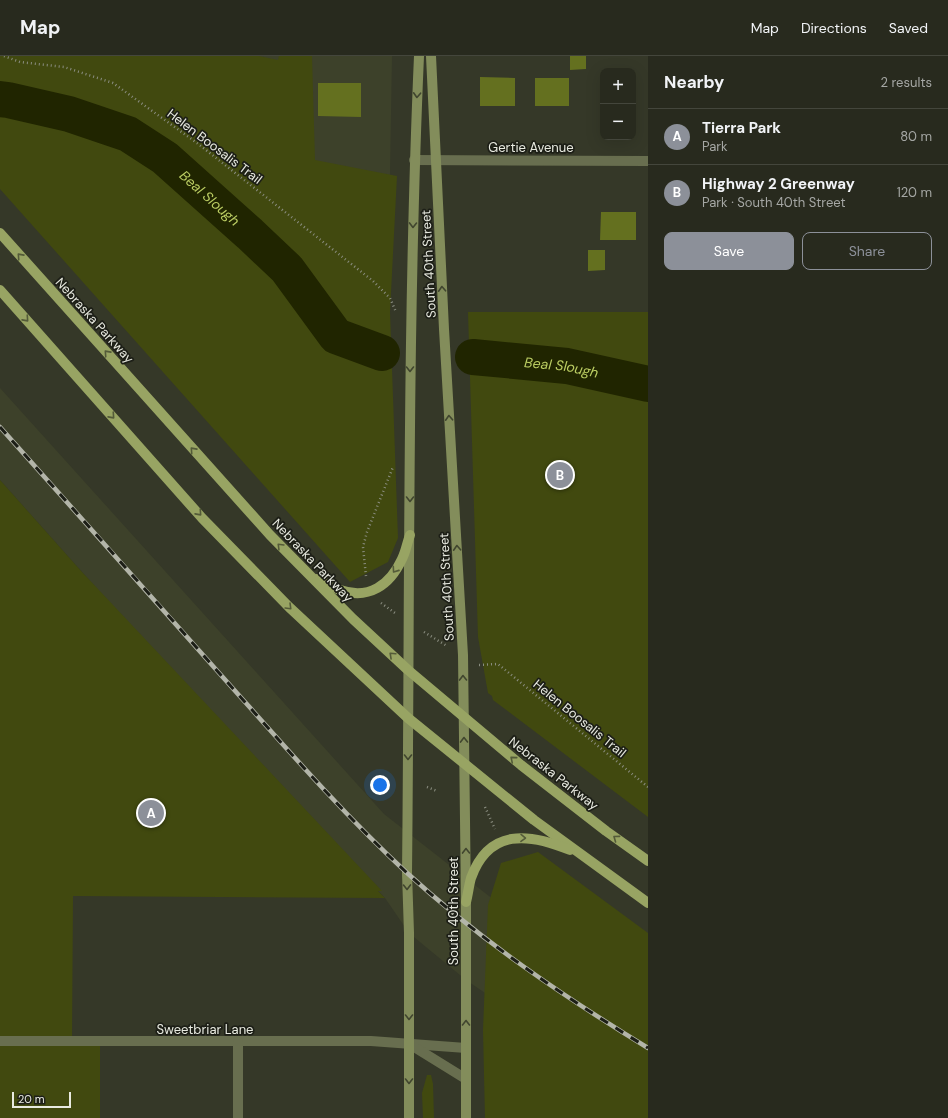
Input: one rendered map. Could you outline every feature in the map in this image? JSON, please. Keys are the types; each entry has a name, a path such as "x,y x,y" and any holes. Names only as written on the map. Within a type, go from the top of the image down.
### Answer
{"main road":[{"name":"South 40th Street","path":"409,1118 410,1044 407,873 410,330 414,160 419,56"},
{"name":"South 40th Street","path":"431,56 461,628 464,717 466,1118"},
{"name":"Nebraska Parkway","path":"0,233 270,535 353,619 408,670 521,765 606,831 648,861"},
{"path":"0,290 202,518 289,607 408,718 534,820 648,903"},
{"path":"308,574 340,590 352,592 372,591 380,587 397,569 403,558 410,535"},
{"path":"466,902 471,879 480,859 487,850 505,840 524,837 534,838 561,846 583,855"}],"street":[{"name":"Gertie Avenue","path":"414,160 648,161"},
{"name":"Sweetbriar Lane","path":"0,1042 371,1041 466,1048"},
{"path":"238,1042 238,1118"},
{"name":"Sweetbriar Lane","path":"410,1044 466,1079"}],"path":[{"name":"Helen Boosalis Trail","path":"4,56 20,62 64,66 113,83 197,144 373,281 390,298"},
{"name":"Helen Boosalis Trail","path":"498,664 648,787"},
{"path":"427,787 437,791"},
{"path":"485,806 495,829"}],"shaded area":[{"path":"80,56 392,56 389,230"},
{"path":"0,388 384,814 568,958 491,997 466,980 409,933 385,898 222,729 0,480"}],"green space":[{"path":"0,56 259,56 278,60 279,56 312,56 315,160 397,176 390,312 398,538 388,562 350,582 0,189"},
{"path":"468,312 648,312 648,817 493,700 492,696 488,693 478,637"},
{"path":"0,480 82,572 382,891 378,891 385,898 73,896 72,1041 100,1042 100,1118 0,1118"},
{"path":"538,852 648,933 648,1118 485,1118 483,1030 488,905 501,863"},
{"path":"427,1075 431,1075 433,1084 434,1118 423,1118 422,1093"}],"building":[{"path":"570,56 586,56 586,69 570,70"},
{"path":"480,77 515,78 515,106 480,106"},
{"path":"535,78 569,78 569,106 535,106"},
{"path":"318,83 361,83 361,117 318,116"},
{"path":"601,212 636,212 636,240 600,240"},
{"path":"588,250 605,250 605,270 588,271"}],"waterway":[{"name":"Beal Slough","path":"0,99 69,114 128,134 165,158 287,269 336,336 382,353"},
{"name":"Beal Slough","path":"473,357 567,366 648,384"}],"railway":[{"path":"0,427 288,750 382,849 434,897 493,944 585,1008 648,1048"}],"place":[{"name":"Highway 2 Greenway","path":"560,475"},
{"name":"Tierra Park","path":"151,813"}]}
